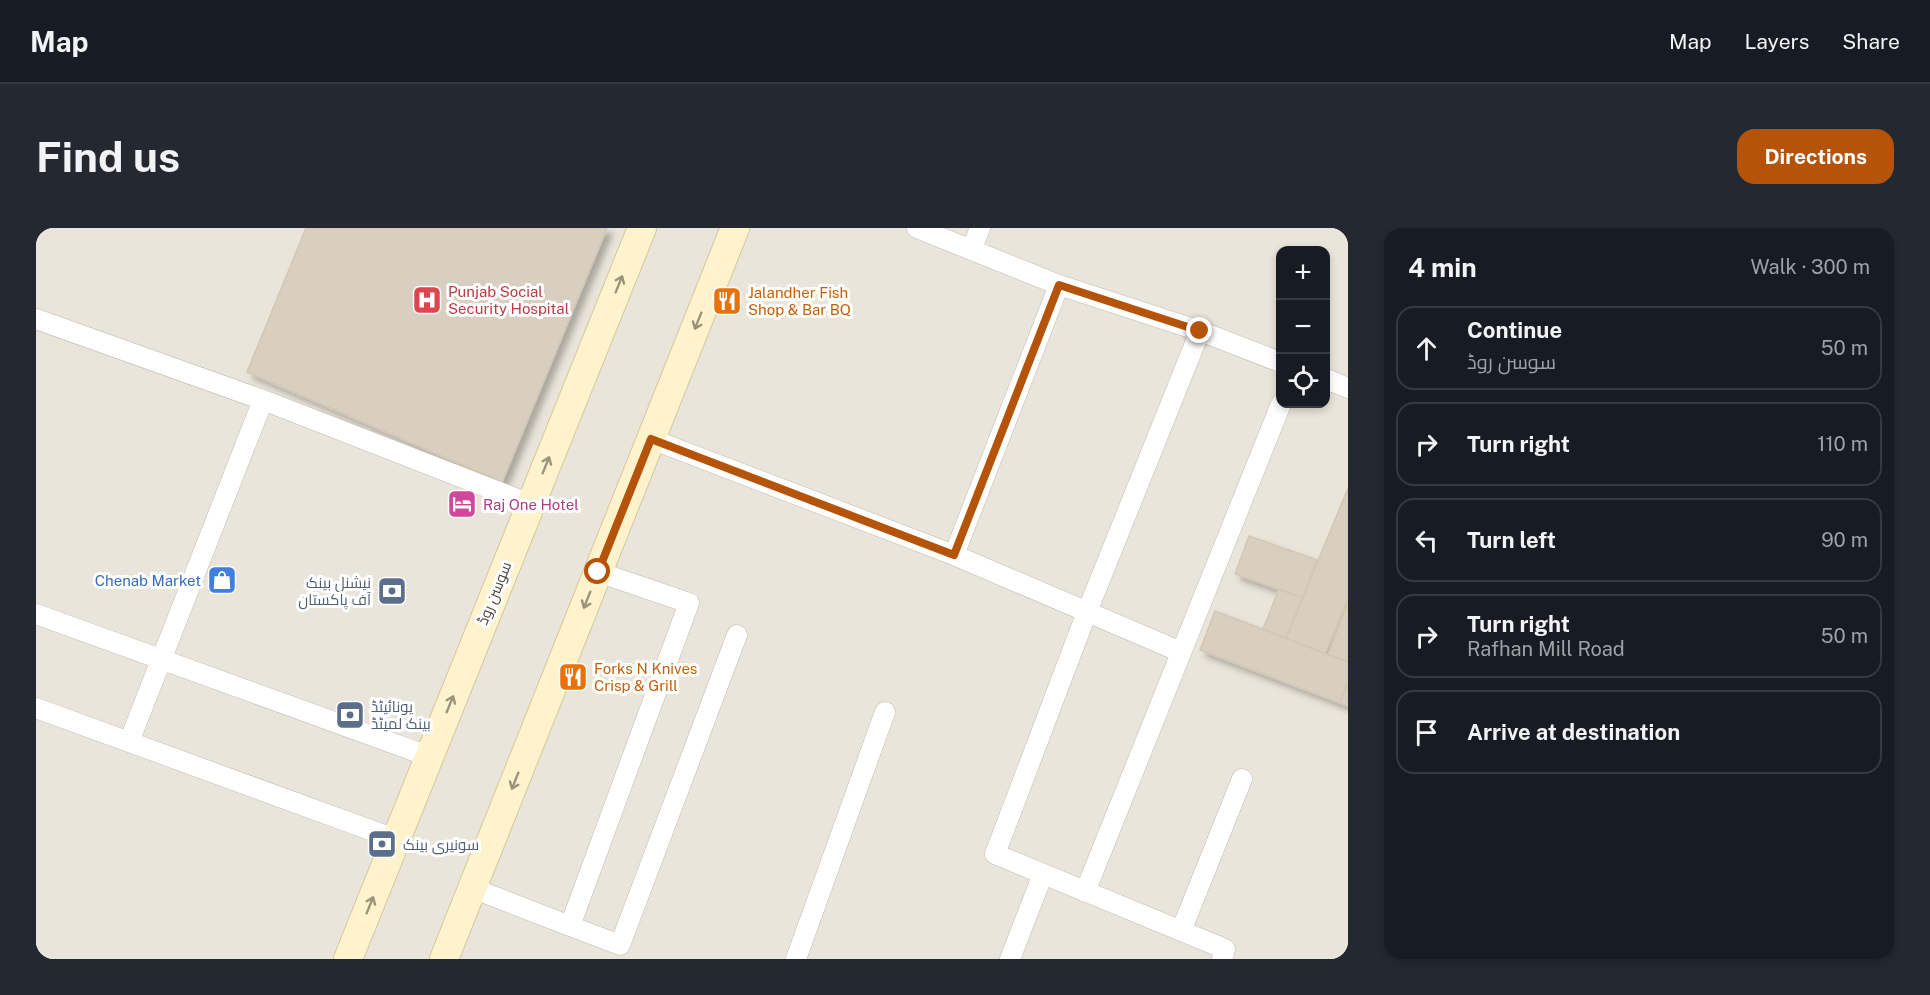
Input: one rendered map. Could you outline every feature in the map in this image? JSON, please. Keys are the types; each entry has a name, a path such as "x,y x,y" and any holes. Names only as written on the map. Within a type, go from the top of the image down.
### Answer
{"street":[{"name":"سوسن روڈ","path":"348,959 642,228"},
{"path":"444,959 735,228"},
{"path":"917,228 1059,285 1200,331 1276,360"},
{"path":"972,249 980,228"},
{"path":"954,555 1059,285"},
{"path":"36,318 263,399 530,504"},
{"path":"1200,331 1087,612 994,854 1226,949 1222,959"},
{"path":"1330,380 1348,387"},
{"path":"129,742 263,399"},
{"path":"1085,892 1279,408"},
{"path":"651,439 954,555 1181,652"},
{"path":"570,926 689,603 598,572"},
{"path":"36,614 429,756"},
{"path":"472,888 620,945 737,635"},
{"path":"36,708 395,839"},
{"path":"796,959 885,712"},
{"path":"1181,931 1242,779"},
{"path":"1010,959 1043,874"}],"shaded area":[{"path":"36,228 1348,228 1348,959 36,959"}],"building":[{"name":"Punjab Social Security Hospital","path":"306,228 607,228 502,482 247,372"},
{"path":"1348,488 1348,599 1325,654 1286,638"},
{"path":"1249,536 1317,560 1303,598 1235,574"},
{"path":"1279,589 1303,598 1286,638 1263,629"},
{"path":"1348,602 1348,662 1328,655"},
{"path":"1215,611 1348,662 1348,681 1340,703 1200,650"},
{"path":"1348,681 1348,706 1340,703"}],"place":[{"name":"Punjab Social Security Hospital","path":"427,300"},
{"name":"Jalandher Fish Shop & Bar BQ","path":"727,301"},
{"name":"Raj One Hotel","path":"462,504"},
{"name":"Chenab Market","path":"222,580"},
{"name":"نیشنل بینک آف پاکستان","path":"392,591"},
{"name":"Forks N Knives Crisp & Grill","path":"573,677"},
{"name":"یونائیٹڈ بینک لمیٹڈ","path":"350,715"},
{"name":"سونیری بینک","path":"382,844"}],"route":[{"path":"598,572 651,439 954,555 1059,285 1200,331"}]}
